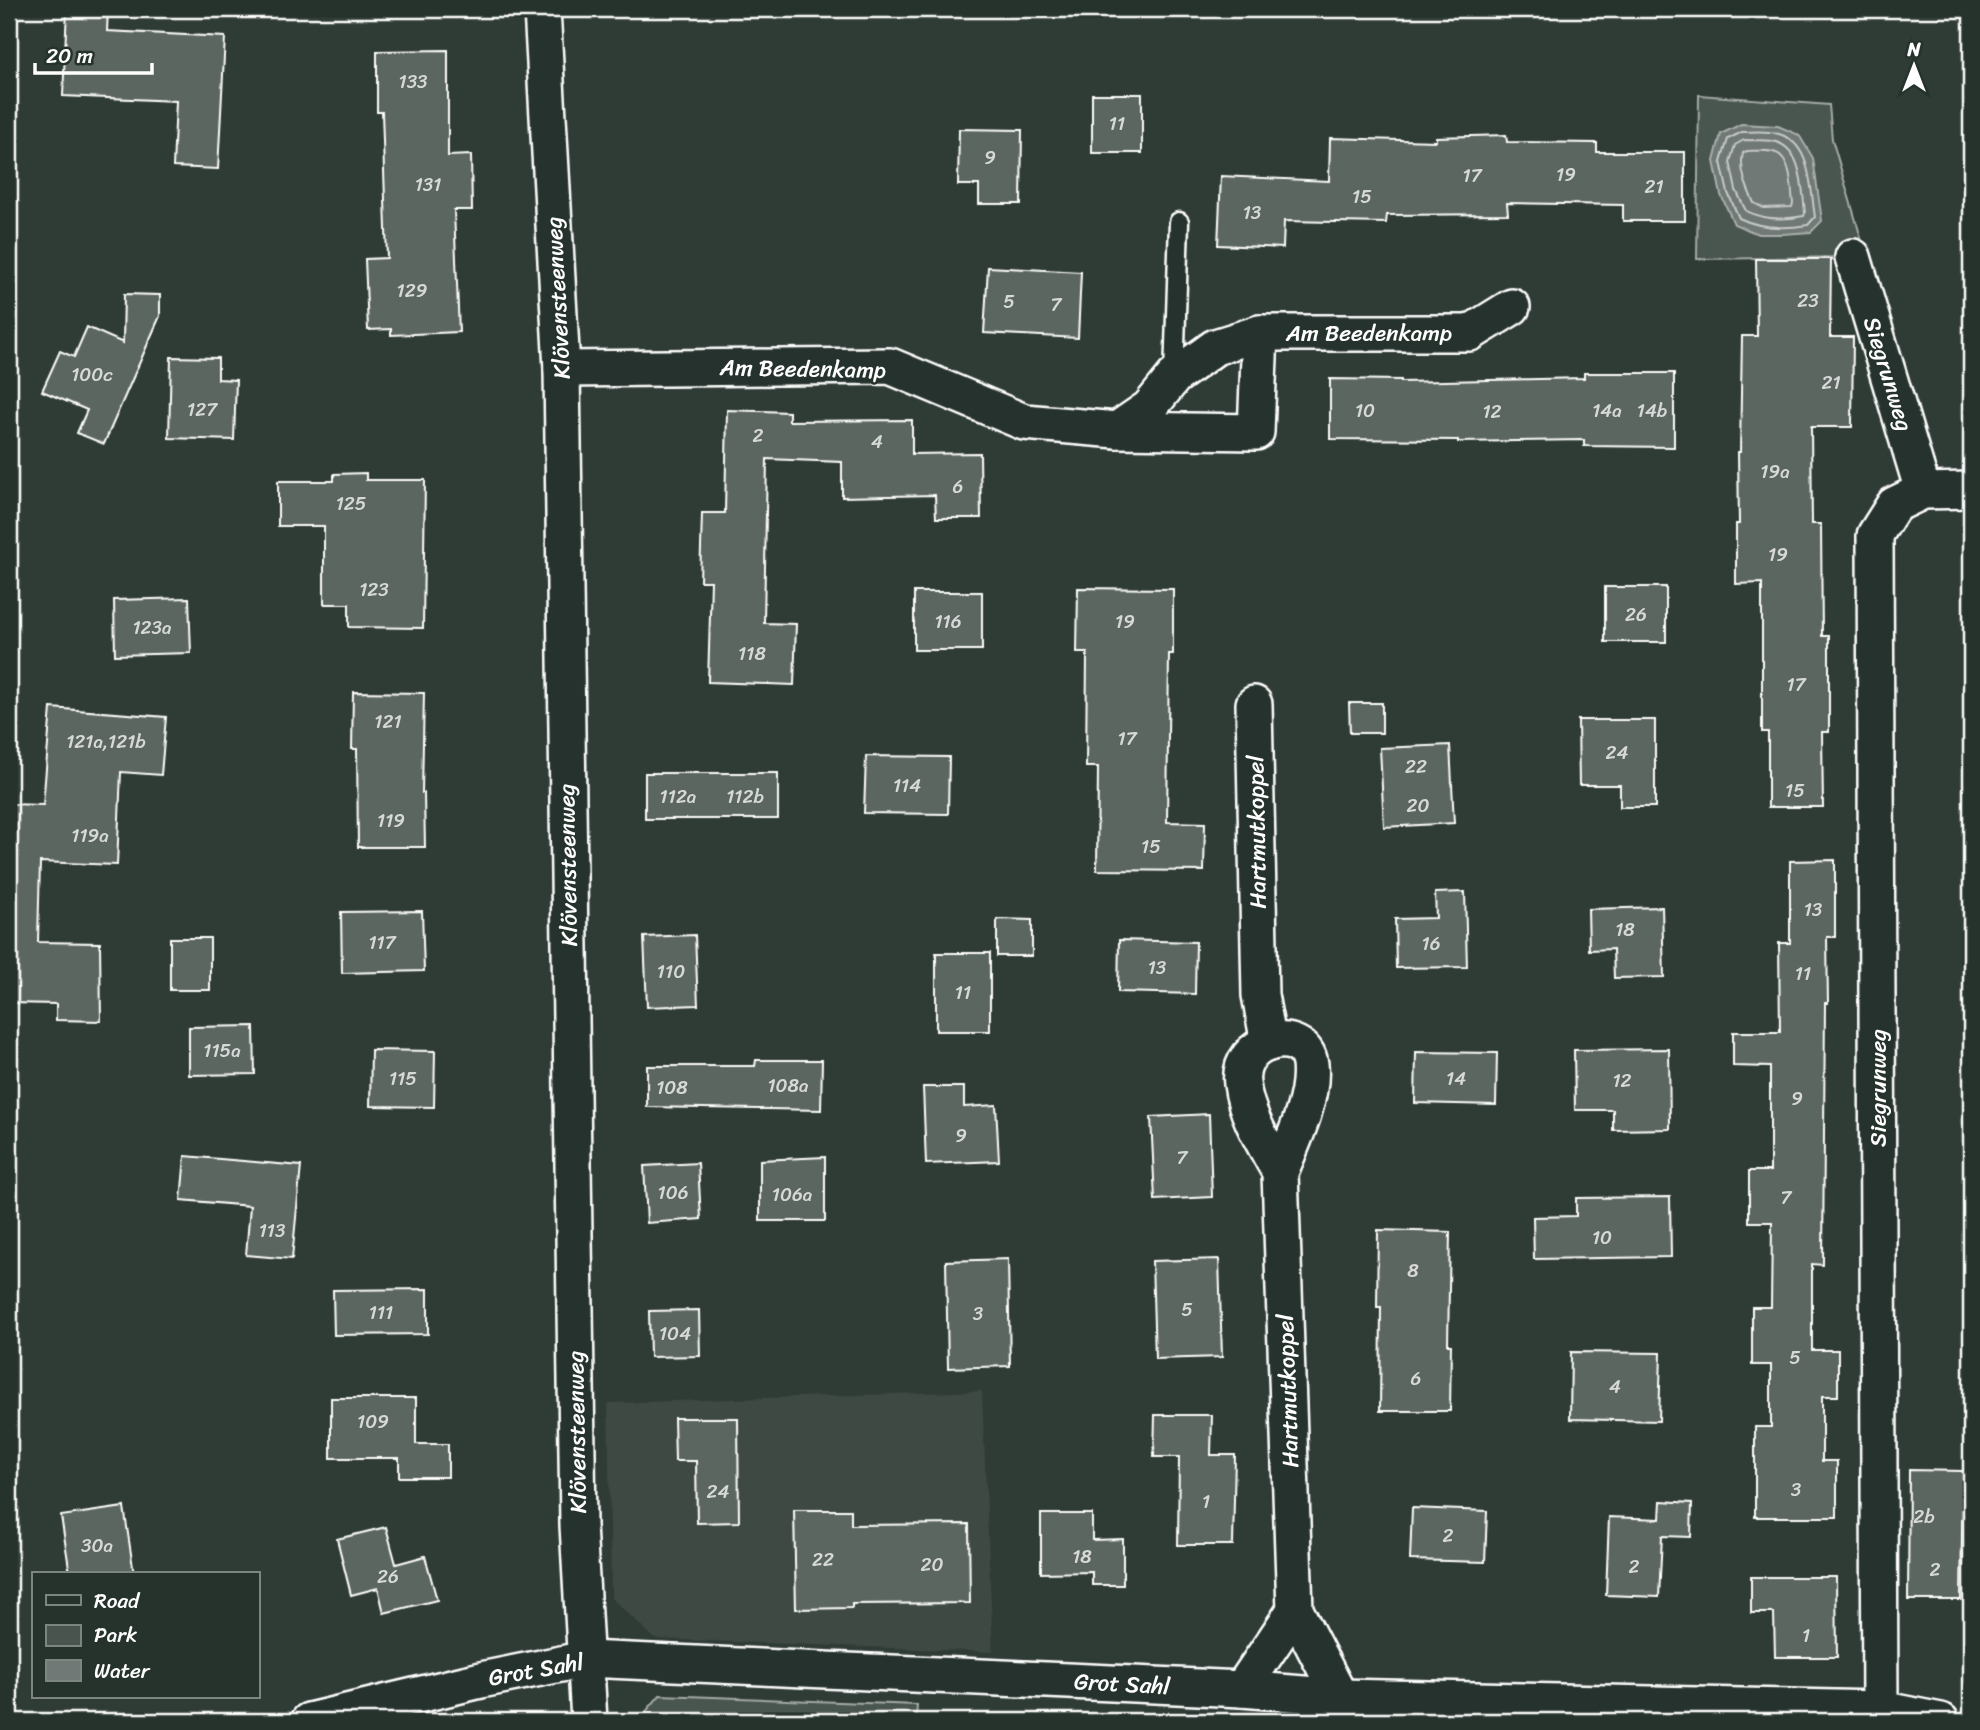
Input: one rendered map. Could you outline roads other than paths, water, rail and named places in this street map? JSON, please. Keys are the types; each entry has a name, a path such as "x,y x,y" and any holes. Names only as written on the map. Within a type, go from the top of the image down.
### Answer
{"street":[{"name":"Klövensteenweg","path":"542,9 562,369 578,1525 589,1721"},
{"name":"Siegrunweg","path":"1853,257 1923,491"},
{"name":"Am Beedenkamp","path":"1117,430 1149,408 1174,377 1215,347 1260,333 1470,333 1512,307"},
{"name":"Am Beedenkamp","path":"562,369 890,366 1024,422 1117,430 1256,432 1260,333"},
{"name":"Siegrunweg","path":"1880,1709 1875,535 1894,505 1923,491 1971,491"},
{"name":"Hartmutkoppel","path":"1254,704 1259,995 1269,1043"},
{"name":"Hartmutkoppel","path":"1280,1172 1258,1133 1242,1083 1243,1067 1252,1051 1269,1043 1287,1042 1302,1047 1310,1062 1308,1091 1280,1172 1295,1610 1339,1697"},
{"path":"1242,1689 1295,1610"},
{"name":"Grot Sahl","path":"309,1721 481,1680 586,1659 1242,1689 1339,1697 1880,1709 1941,1721"}],"lane":[{"path":"1174,377 1179,222"}],"water":[{"path":"1741,124 1778,126 1799,135 1813,158 1822,221 1811,232 1758,234 1734,224 1721,195 1714,161 1721,134"}]}
